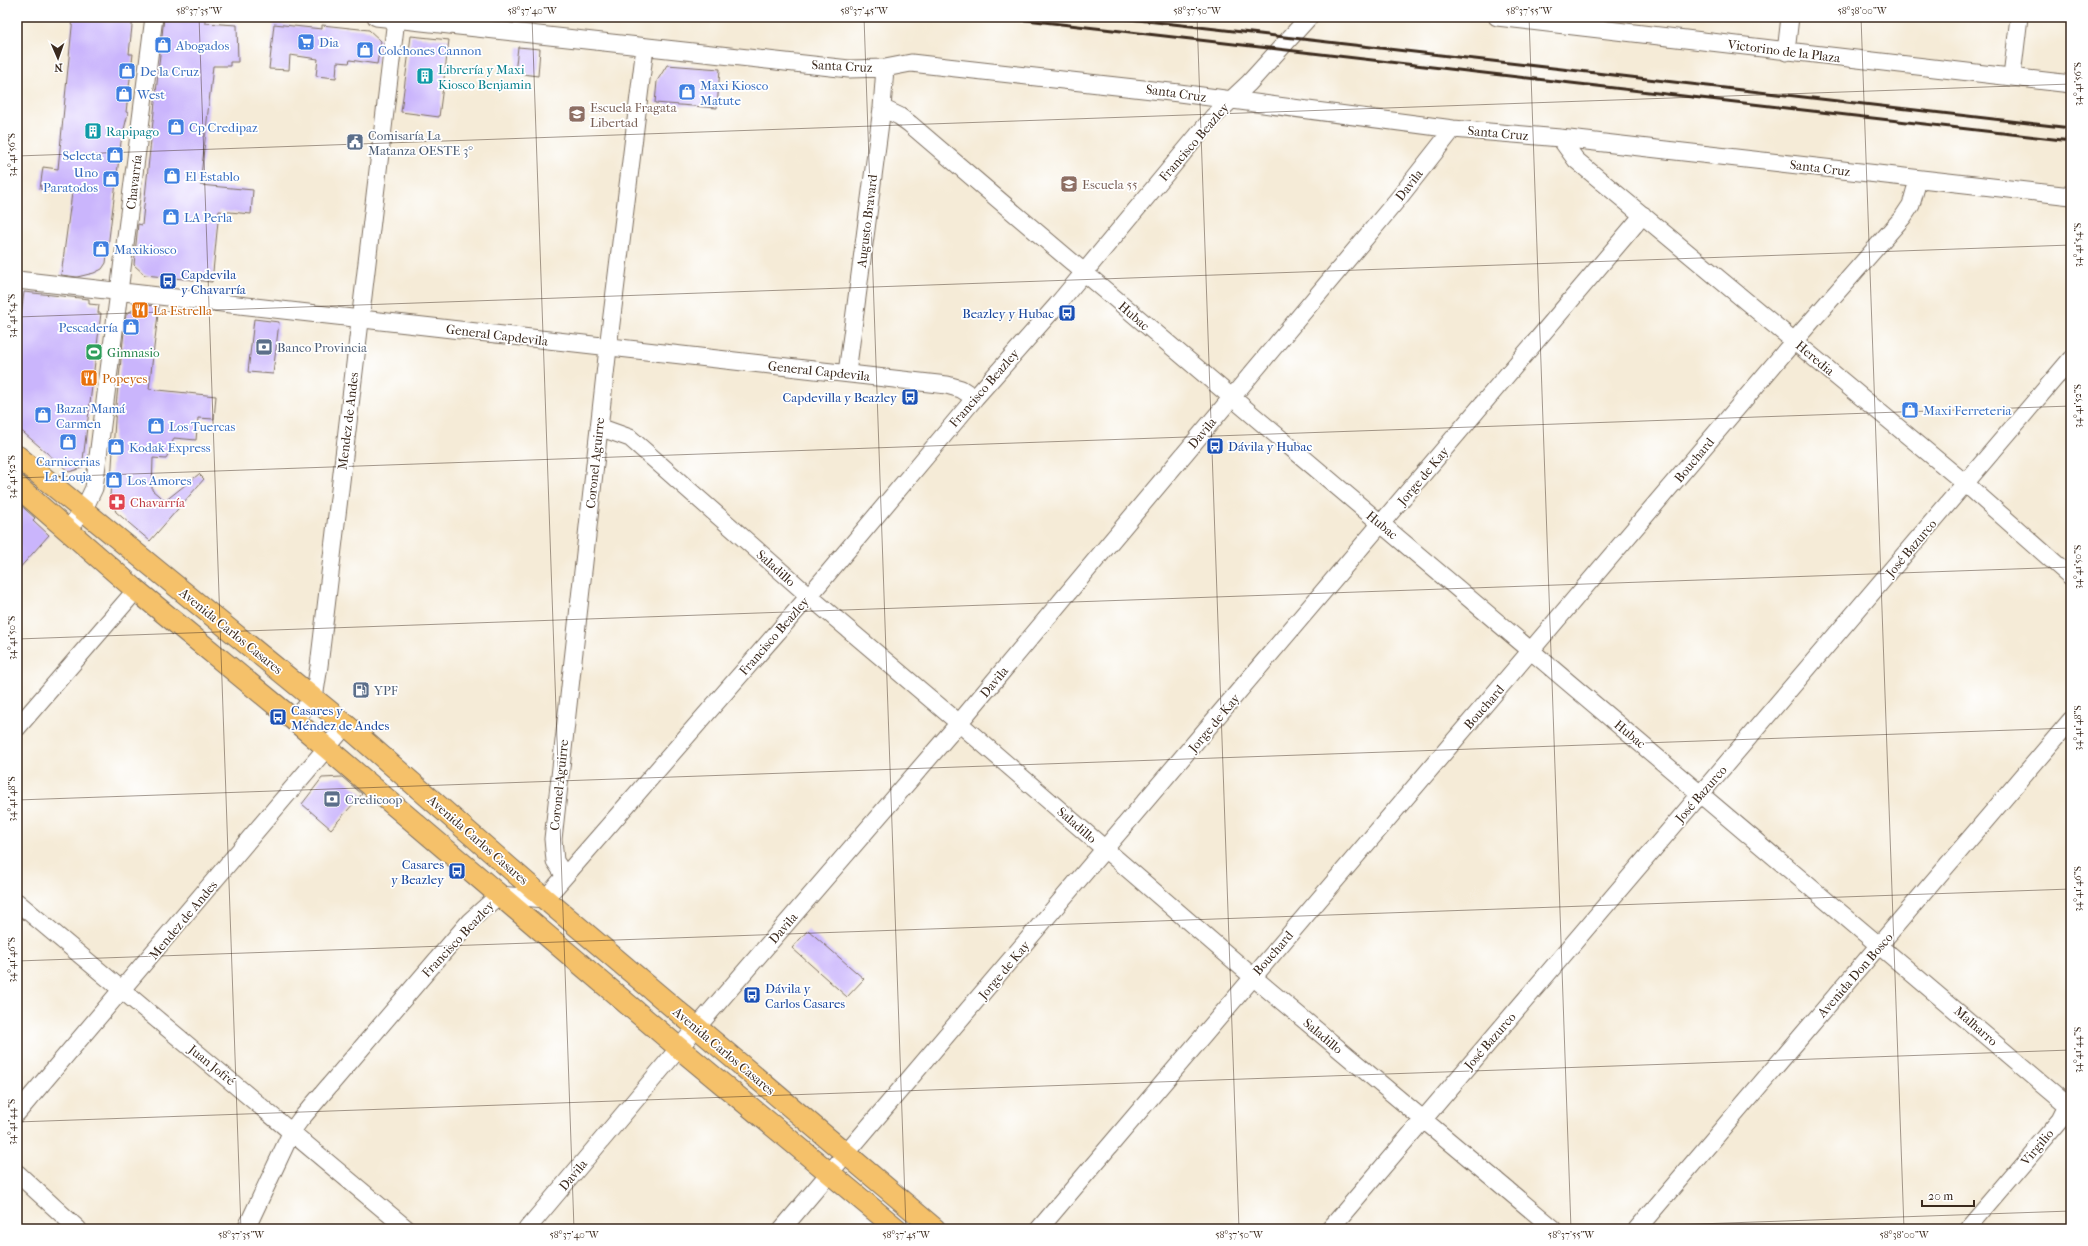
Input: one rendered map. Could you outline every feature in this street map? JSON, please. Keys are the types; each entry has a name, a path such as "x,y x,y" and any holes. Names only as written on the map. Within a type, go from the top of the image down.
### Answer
{"main road":[{"name":"Avenida Carlos Casares","path":"17,456 314,698 545,899 935,1229"},
{"name":"Avenida Carlos Casares","path":"17,486 136,590 294,720 680,1048 897,1229"}],"street":[{"name":"Chavarría","path":"67,530 83,511 94,488 154,17"},
{"name":"Santa Cruz","path":"376,17 850,69 885,68 911,64 1172,92 1231,101 1453,129 1560,138 1918,180 2071,196"},
{"name":"Francisco Beazley","path":"246,1229 292,1131 470,921 499,895 545,899 808,596 975,398 1084,273 1213,117 1231,101 1309,17"},
{"name":"Victorino de la Plaza","path":"1497,17 1567,21 1786,52 2012,76 2071,84"},
{"path":"1786,52 1790,17"},
{"path":"2012,76 2018,17"},
{"name":"Mendez de Andes","path":"314,698 396,20"},
{"name":"Coronel Aguirre","path":"566,876 555,861 553,839 608,348 645,47"},
{"name":"Augusto Bravard","path":"847,373 882,108 885,68"},
{"name":"Hubac","path":"882,108 899,116 910,124 1231,399 1382,524 1881,945"},
{"name":"Davila","path":"527,1229 959,723 1398,199 1453,129"},
{"name":"Heredia","path":"1560,138 1576,160 1966,484 2071,577"},
{"name":"Bouchard","path":"1039,1229 1532,652 1794,341 1903,217 1911,205 1918,180"},
{"name":"Jorge de Kay","path":"782,1229 1106,850 1643,215"},
{"name":"General Capdevila","path":"17,280 361,318 608,348 947,385 961,389 975,398"},
{"name":"José Bazurco","path":"1330,1229 2071,359"},
{"name":"Saladillo","path":"599,426 630,438 808,596 959,723 1253,977 1554,1229"},
{"path":"17,728 136,590"},
{"path":"294,720 314,698"},
{"name":"Avenida Don Bosco","path":"1637,1229 1881,945 2071,720"},
{"name":"Mendez de Andes","path":"17,1112 122,991 346,726"},
{"name":"Juan Jofré","path":"17,902 122,991 292,1131 407,1229"},
{"name":"Malharro","path":"1881,945 2070,1104"},
{"name":"Virgilio","path":"1967,1229 2061,1119 2070,1104"},
{"path":"17,1173 78,1229"}],"building":[{"path":"73,17 133,17 129,54 133,54 126,112 128,113 121,142 106,263 102,269 94,273 77,277 61,275 72,193 40,189 43,167 58,169"},
{"path":"164,17 205,17 205,23 237,25 238,62 230,62 230,66 213,66 200,185 253,190 251,214 219,211 212,282 145,275 134,265 138,224 142,225"},
{"path":"274,24 322,29 322,25 369,30 381,41 377,64 350,60 349,63 337,62 336,78 316,76 318,59 290,55 289,70 269,69"},
{"name":"Librería y Maxi Kiosco Benjamin","path":"411,36 449,40 439,117 401,112"},
{"path":"518,47 540,49 538,76 515,73"},
{"name":"Maxi Kiosco Matute","path":"667,65 720,69 717,108 655,103 657,81"},
{"path":"24,292 89,299 89,304 99,305 98,313 101,313 82,468 69,472 17,427 17,347"},
{"path":"141,305 159,306 149,389 216,396 214,419 198,418 196,440 174,438 166,459 153,458 152,490 165,501 199,474 204,479 150,541 116,512 110,496 116,405 126,314"},
{"name":"Banco Provincia","path":"254,319 279,322 273,374 248,372"},
{"path":"17,502 35,518 33,520 49,535 17,571"},
{"name":"Credicoop","path":"342,777 362,794 331,829 302,804 322,778"},
{"path":"808,930 864,979 847,997 792,948"}],"railway":[{"path":"1001,17 2071,141"},
{"path":"1112,17 2071,128"}],"place":[{"name":"Dia","path":"306,42"},
{"name":"Abogados","path":"163,45"},
{"name":"Colchones Cannon","path":"365,50"},
{"name":"De la Cruz","path":"127,71"},
{"name":"Librería y Maxi Kiosco Benjamin","path":"425,76"},
{"name":"Maxi Kiosco Matute","path":"687,92"},
{"name":"West","path":"124,94"},
{"name":"Escuela Fragata Libertad","path":"577,114"},
{"name":"Cp Credipaz","path":"176,127"},
{"name":"Rapipago","path":"93,131"},
{"name":"Comisaría La Matanza OESTE 3°","path":"355,142"},
{"name":"Selecta","path":"115,155"},
{"name":"El Establo","path":"172,176"},
{"name":"Uno Paratodos","path":"111,179"},
{"name":"Escuela 55","path":"1069,184"},
{"name":"LA Perla","path":"171,217"},
{"name":"Maxikiosco","path":"101,249"},
{"name":"Capdevila y Chavarría","path":"168,281"},
{"name":"La Estrella","path":"140,310"},
{"name":"Beazley y Hubac","path":"1067,313"},
{"name":"Pescadería","path":"131,327"},
{"name":"Banco Provincia","path":"264,347"},
{"name":"Gimnasio","path":"94,352"},
{"name":"Popeyes","path":"89,378"},
{"name":"Capdevilla y Beazley","path":"910,397"},
{"name":"Maxi Ferreteria","path":"1910,410"},
{"name":"Bazar Mamá Carmen","path":"43,415"},
{"name":"Los Tuercas","path":"156,426"},
{"name":"Carnicerias La Louja","path":"68,442"},
{"name":"Dávila y Hubac","path":"1215,446"},
{"name":"Kodak Express","path":"116,447"},
{"name":"Los Amores","path":"114,480"},
{"name":"Chavarría","path":"117,502"},
{"name":"YPF","path":"361,690"},
{"name":"Casares y Méndez de Andes","path":"278,717"},
{"name":"Credicoop","path":"332,799"},
{"name":"Casares y Beazley","path":"457,871"},
{"name":"Dávila y Carlos Casares","path":"752,995"}]}
